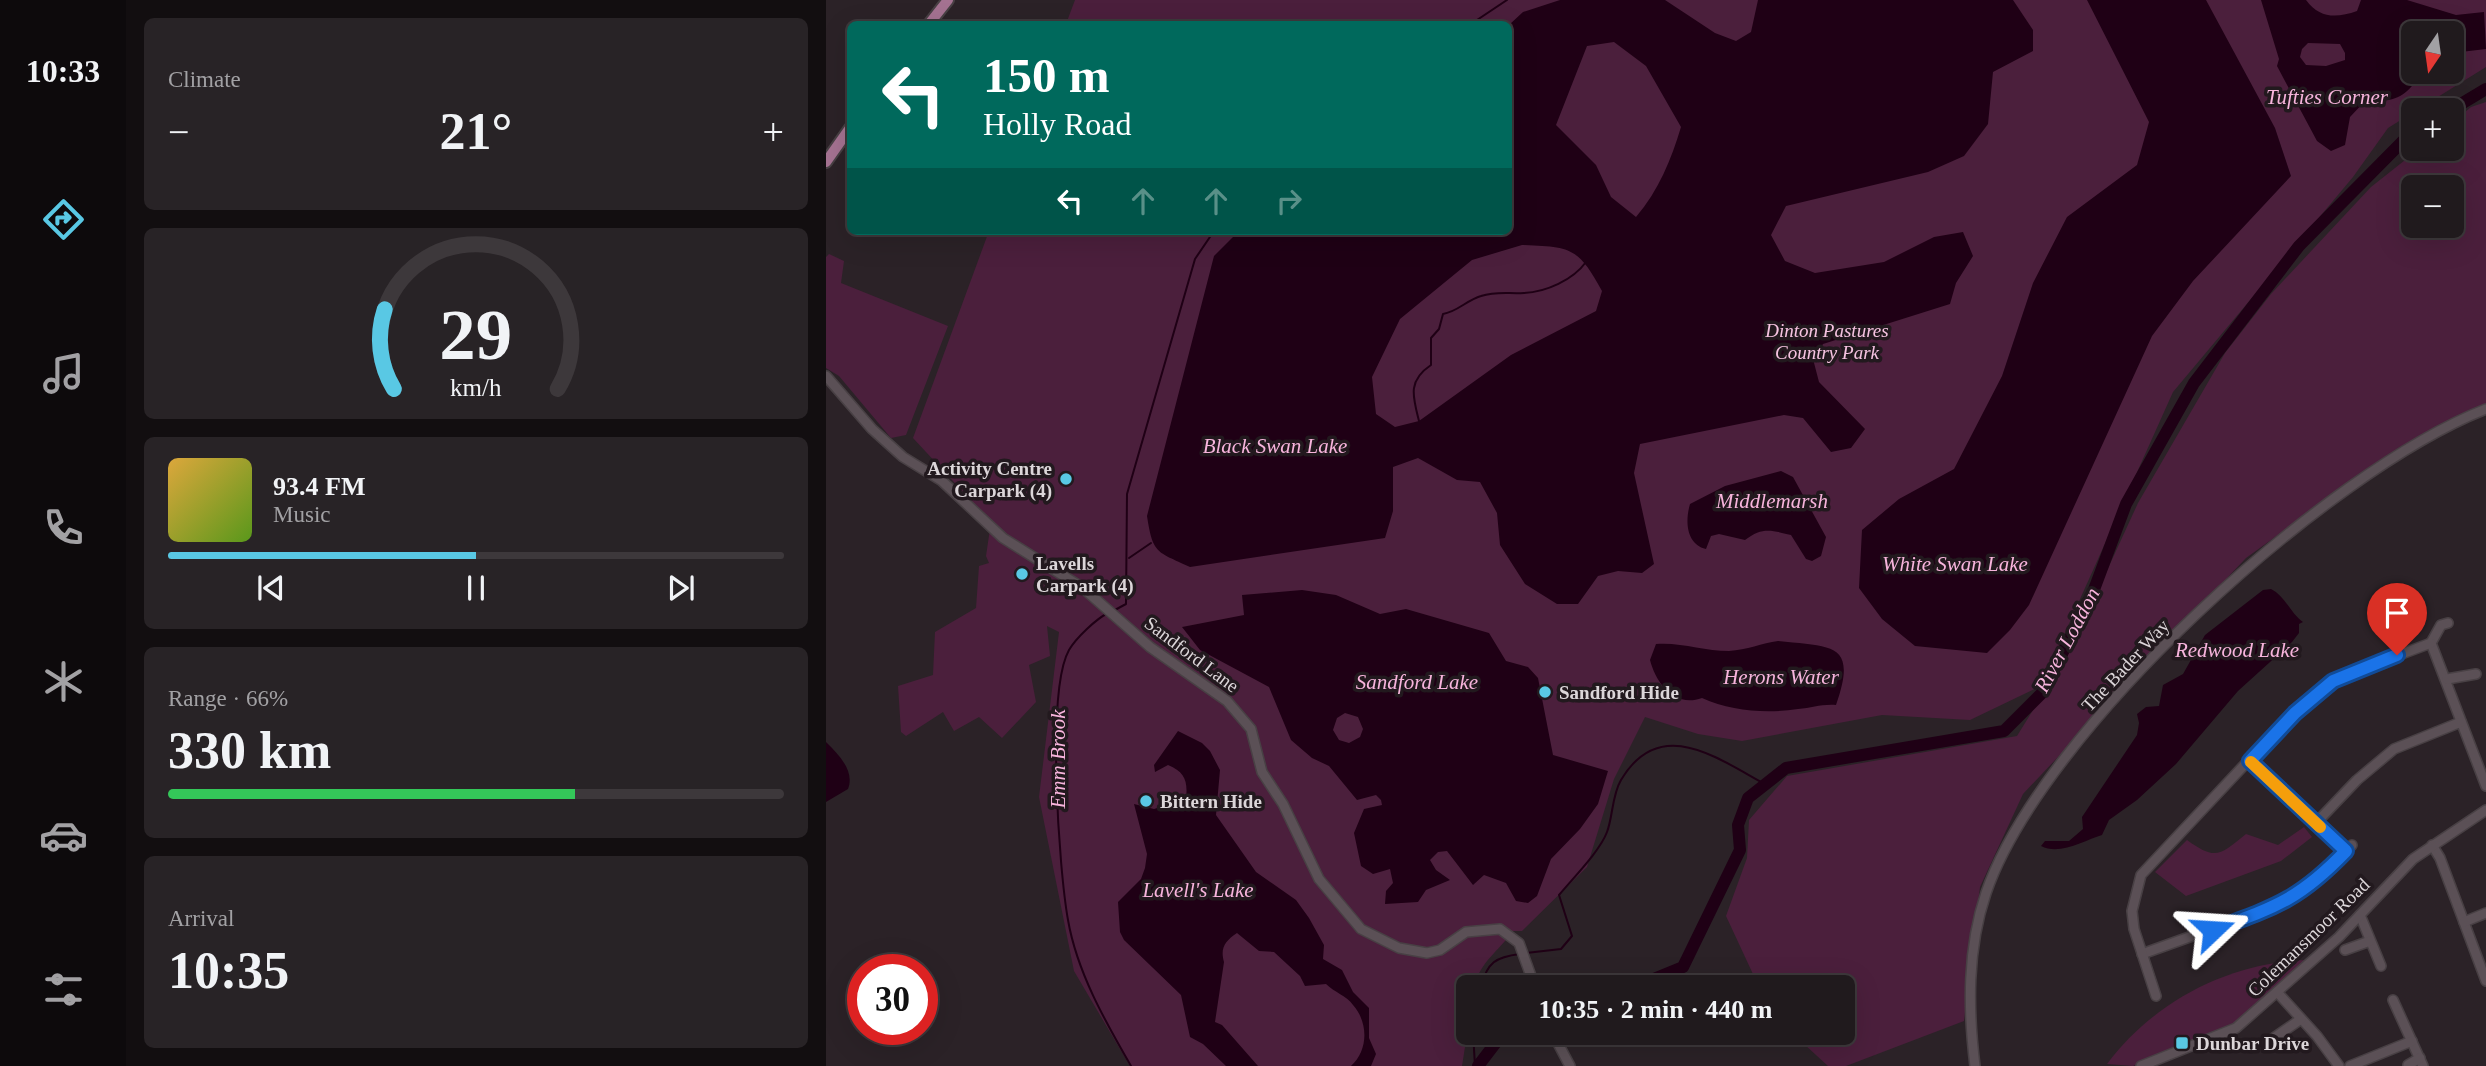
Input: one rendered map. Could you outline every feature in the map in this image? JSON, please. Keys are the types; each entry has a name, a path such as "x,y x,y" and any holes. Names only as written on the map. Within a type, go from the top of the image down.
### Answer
{"main road":[{"path":"931,21 948,0"},
{"path":"826,162 847,132"}],"street":[{"name":"Sandford Lane","path":"826,376 872,429 903,457 942,481 1015,547 1083,588 1150,647 1227,701 1242,716 1251,729 1262,772 1283,804 1319,880 1361,929 1399,948 1427,953 1440,950 1466,932 1500,929 1519,943 1532,975"},
{"name":"The Bader Way","path":"1975,1066 1970,1020 1971,979 1973,947 1985,894 2015,830 2071,751 2165,645 2263,553 2382,467 2486,409"},
{"path":"2156,996 2132,911 2141,874 2295,713 2333,681 2431,643 2441,625 2448,623"},
{"path":"2431,643 2486,786"},
{"path":"2447,679 2476,674"},
{"path":"2316,823 2357,780 2394,749 2461,722"},
{"path":"2142,954 2284,903 2317,881 2349,848 2316,823 2250,761"},
{"name":"Colemansmoor Road","path":"2141,1066 2225,1034 2250,1017 2360,915 2399,873 2432,845 2486,810"},
{"path":"2432,845 2440,858 2486,981"},
{"path":"2464,922 2486,913"},
{"path":"2360,915 2381,967"},
{"path":"2345,950 2370,941"},
{"path":"2277,992 2339,1066"},
{"path":"2393,1000 2422,1062 2408,1065"},
{"path":"2268,1042 2301,1019"},
{"path":"2350,1066 2412,1041"},
{"path":"1559,1045 1570,1066"}],"green space":[{"name":"Dinton Pastures Country Park","path":"1075,0 2486,0 2486,67 2464,81 2464,21 2401,21 2401,84 2459,84 2436,98 2401,98 2401,120 2388,128 2353,177 2173,392 2041,686 1970,720 1882,715 1742,741 1698,734 1645,717 1614,779 1587,867 1522,931 1513,931 1479,975 1456,975 1456,1045 1465,1045 1462,1066 1130,1066 1074,971 1039,797 1059,632 1047,626 1050,656 1029,665 1036,702 1002,738 979,717 954,731 943,712 906,736 901,732 898,686 933,675 935,632 976,608 979,566 989,563 986,556 991,522 913,438 988,235 1512,235 1512,21 1067,21"},
{"path":"2486,102 2486,406 2400,447 2246,558 2023,794 1980,887 1964,1021 1846,1066 1828,1066 1805,1045 1855,1045 1855,975 1753,975 1726,916 1747,858 1749,820 1787,776 2017,736 2071,649 2138,503 2225,353 2271,294 2371,187 2404,161 2464,161 2464,113 2471,107"},
{"path":"829,254 844,261 841,283 948,326 906,435 891,438 839,376 826,368 826,257"},
{"path":"2304,827 2312,837 2281,861 2186,896 2155,872 2187,840 2205,851 2218,853 2246,834 2278,845"},
{"path":"2306,960 2231,1027 2133,1066 2107,1064 2147,1022 2170,1004 2195,990 2249,969"}],"water":[{"name":"Black Swan Lake","path":"1560,0 1665,0 1715,33 1736,41 1751,32 1758,0 2013,0 2033,30 2033,51 1993,72 1988,124 1964,156 1928,172 1786,206 1771,235 1785,261 1815,273 1884,262 1934,237 1963,232 1973,256 1956,283 1950,304 1823,344 1813,359 1819,382 1865,429 1851,448 1831,452 1803,418 1784,415 1640,444 1634,473 1654,564 1642,573 1618,571 1598,576 1578,604 1557,604 1525,584 1500,545 1497,513 1480,482 1457,480 1418,458 1393,467 1393,511 1385,538 1190,567 1163,554 1151,538 1147,516 1214,256 1235,235 1512,235 1512,22 1523,12","holes":["1614,42 1646,66 1681,127 1663,174 1636,217 1611,197 1596,165 1556,125 1587,46","1522,245 1552,247 1571,252 1594,276 1602,291 1596,311 1511,355 1419,421 1395,427 1376,414 1372,377 1400,319 1472,260"]},
{"name":"White Swan Lake","path":"2087,0 2206,0 2275,128 2291,176 2193,281 2152,336 2029,605 2010,630 1987,653 1915,646 1882,619 1859,588 1862,530 1899,499 1954,469 2002,376 2033,283 2067,217 2137,165 2149,122"},
{"name":"Tufties Corner","path":"2261,0 2306,0 2317,11 2336,16 2357,11 2361,0 2407,0 2456,15 2484,12 2486,49 2464,52 2464,21 2401,21 2401,84 2414,84 2393,99 2366,100 2350,117 2345,145 2331,151 2317,141 2277,66 2279,59","holes":["2308,43 2340,44 2345,60 2326,66 2306,65 2300,57 2302,49"]},
{"name":"Middlemarsh","path":"1781,471 1793,477 1826,537 1821,556 1812,561 1806,559 1791,535 1772,531 1762,531 1745,540 1719,534 1711,536 1706,549 1694,542 1688,524 1690,504 1725,486"},
{"name":"Redwood Lake","path":"2271,589 2303,622 2299,624 2299,633 2292,642 2238,691 2176,764 2137,800 2109,820 2102,835 2064,848 2048,849 2041,846 2045,841 2069,841 2083,829 2082,817 2137,735 2137,714 2146,707 2159,706 2163,685 2183,674 2205,635 2263,590"},
{"name":"Sandford Lake","path":"1302,590 1336,595 1380,614 1406,609 1489,633 1506,661 1528,667 1538,678 1553,755 1608,771 1598,804 1580,829 1551,859 1537,896 1528,903 1516,901 1506,883 1484,875 1473,885 1447,851 1438,852 1430,860 1436,870 1450,880 1426,890 1418,902 1385,904 1386,891 1393,883 1390,869 1373,874 1361,866 1354,833 1364,809 1382,805 1381,800 1376,795 1357,800 1329,766 1312,758 1291,740 1269,687 1200,650 1182,627 1244,615 1242,595","holes":["1345,713 1358,717 1363,729 1360,737 1349,743 1339,740 1333,730 1337,718"]},
{"name":"Herons Water","path":"1778,641 1826,647 1842,659 1844,669 1836,705 1761,711 1737,709 1702,698 1683,700 1662,685 1650,660 1656,644 1729,651"},
{"name":"Lavell's Lake","path":"1178,731 1202,743 1210,751 1220,770 1216,815 1256,872 1296,900 1324,945 1323,959 1342,970 1353,992 1369,1008 1369,1038 1376,1054 1371,1066 1351,1066 1361,1053 1364,1028 1358,1012 1350,1002 1326,984 1305,986 1300,976 1274,952 1259,951 1237,933 1223,949 1224,962 1215,1022 1222,1025 1258,1066 1226,1066 1203,1044 1190,1037 1181,995 1124,940 1120,932 1118,902 1141,879 1147,854 1134,804 1154,809 1186,799 1186,782 1182,774 1168,765 1155,772 1154,765"},
{"path":"826,742 848,770 850,782 848,789 826,802"}],"waterway":[{"name":"Emm Brook","path":"1476,21 1507,0"},
{"name":"River Loddon","path":"2464,102 2486,89"},
{"name":"River Loddon","path":"1663,975 1683,967 1740,850 1738,825 1748,798 1786,768 2004,731 2042,693 2092,595 2126,504 2194,383 2299,246 2401,143"},
{"name":"Emm Brook","path":"1113,611 1126,604 1127,494 1195,259 1211,235"},
{"path":"1419,421 1414,397 1415,383 1431,365 1431,338 1439,329 1443,314 1487,294 1532,292 1550,287 1574,274 1586,262"},
{"path":"1129,558 1151,543"},
{"name":"Emm Brook","path":"1108,613 1092,624 1072,645 1062,671 1056,740 1058,823 1072,939 1093,996 1131,1066"},
{"path":"1526,953 1561,949 1572,936 1559,895 1604,839 1618,786 1636,761 1652,750 1670,746 1688,747 1707,753 1763,783"},
{"path":"1485,975 1494,962 1520,954"},
{"path":"1474,1045 1475,1066"},
{"name":"River Loddon","path":"1478,1066 1494,1045"}],"slow traffic":[{"path":"2251,762 2300,805 2320,827"}],"place":[{"name":"Activity Centre Carpark (4)","path":"1066,479"},
{"name":"Lavells Carpark (4)","path":"1022,574"},
{"name":"Sandford Hide","path":"1545,692"},
{"name":"Bittern Hide","path":"1146,801"},
{"name":"Dunbar Drive","path":"2182,1043"}],"route":[{"path":"2213,930 2284,903 2300,894 2317,881 2346,851 2250,761 2295,713 2333,681 2397,655"}]}
